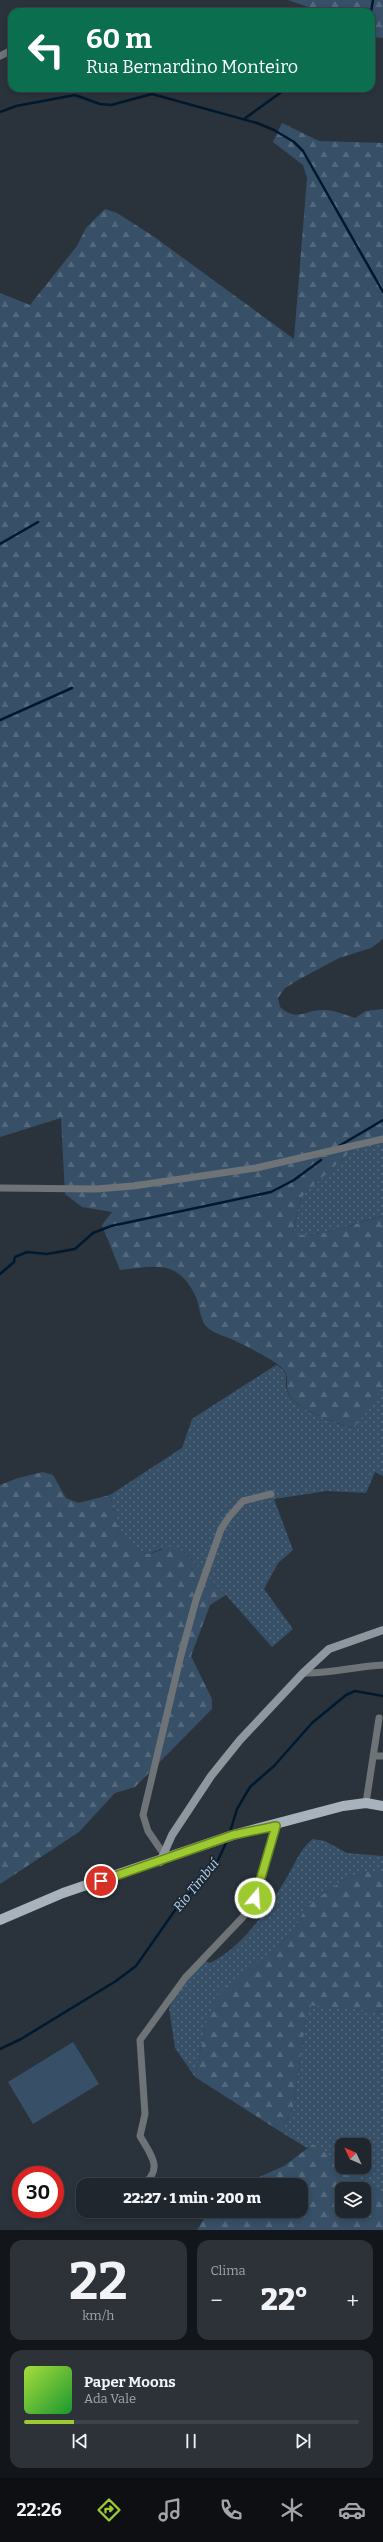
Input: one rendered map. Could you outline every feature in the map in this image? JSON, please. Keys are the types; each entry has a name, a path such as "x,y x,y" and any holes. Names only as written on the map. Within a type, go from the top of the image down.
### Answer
{"main road":[{"path":"0,1920 161,1857 233,1835 276,1826 343,1806 366,1803 383,1806"}],"street":[{"path":"0,1188 96,1189 133,1186 256,1168 383,1139"},
{"path":"161,1857 148,1831 143,1815 181,1654 196,1600 221,1529 228,1516 243,1502 271,1494"},
{"path":"161,1857 211,1776 240,1740 304,1673 329,1649 383,1630"},
{"path":"304,1673 324,1674 337,1669 383,1665"},
{"path":"366,1803 379,1718"},
{"path":"373,1756 383,1756"},
{"path":"150,2178 154,2170 152,2156 140,2134 145,2114 141,2086 142,2062 138,2046 143,2034 185,1978 243,1917 255,1898 276,1826"}],"green space":[{"path":"288,0 383,0 383,38 375,37 375,8 311,8"},
{"path":"282,123 319,141 383,143 383,939 371,948 339,958 298,980 285,988 278,998 280,1007 286,1012 297,1015 317,1010 328,1010 355,1018 366,1011 383,1009 383,1138 358,1145 305,1193 300,1201 293,1233 302,1235 325,1232 383,1216 383,1387 366,1413 353,1428 336,1423 306,1410 292,1398 288,1392 286,1374 279,1365 258,1352 208,1328 202,1319 195,1295 188,1283 180,1275 172,1270 153,1267 120,1270 102,1225 112,1212 82,1207 65,1194 61,1118 0,1137 0,293 30,305 77,246 86,228 105,209 117,213 153,236 294,339 307,178 303,165 273,142"},
{"path":"383,1138 383,1216 326,1232 303,1235 293,1234 300,1201 305,1193 358,1145"},
{"path":"276,1365 284,1371 286,1376 287,1391 297,1404 315,1414 352,1428 383,1387 383,1476 375,1472 366,1493 327,1491 274,1499 293,1550 278,1563 264,1589 293,1629 272,1647 226,1595 183,1551 160,1549 149,1554 130,1544 124,1538 117,1525 110,1495 182,1448 192,1419"},
{"path":"43,1472 53,1475 66,1498 78,1503 110,1495 117,1525 124,1538 130,1544 149,1554 172,1546 183,1551 226,1595 210,1605 191,1656 212,1699 212,1709 135,1787 115,1793 79,1832 0,1884 0,1485 18,1478"},
{"path":"313,1839 325,1841 347,1853 383,1856 383,1872 366,1872 345,1879 306,1906 297,1925 280,1945 256,1964 206,2023 195,2077 175,2048 169,2008 181,1983 201,1959 210,1963 233,1948 243,1938 261,1917 288,1876 300,1853"},
{"path":"366,1872 383,1872 383,2012 308,2005 293,2108 281,2132 195,2077 206,2023 219,1992 280,1945 297,1925 306,1906 345,1879"},
{"path":"308,2004 383,2012 383,2195 371,2186 371,2182 365,2182 354,2174 371,2174 371,2138 335,2138 335,2161 313,2144 307,2148 281,2132 293,2108"},
{"path":"73,2042 99,2084 33,2124 8,2082"},
{"path":"313,2144 335,2160 335,2174 354,2174 365,2182 335,2182 335,2218 371,2218 371,2186 383,2195 383,2230 197,2230 205,2218 308,2218 308,2178 257,2178 284,2166"}],"waterway":[{"path":"372,8 373,0"},
{"path":"244,119 281,92"},
{"path":"0,112 16,106 75,95 100,104 111,105 152,94 257,123 274,130 294,142 303,151 383,292"},
{"path":"0,544 38,522"},
{"path":"0,720 72,688"},
{"path":"339,1146 383,1120"},
{"path":"0,1274 14,1262 15,1257 27,1252 47,1254 75,1249 93,1233 111,1226 271,1192 294,1180 321,1160"},
{"name":"Rio Timbuí","path":"230,1832 237,1809 250,1787 274,1766 312,1723 346,1695 355,1691 383,1696"},
{"name":"Rio Timbuí","path":"0,2049 21,2039 116,1981 136,1966 178,1906 218,1860 227,1841"}],"route":[{"path":"101,1881 160,1862 233,1835 276,1826 255,1898"}]}
